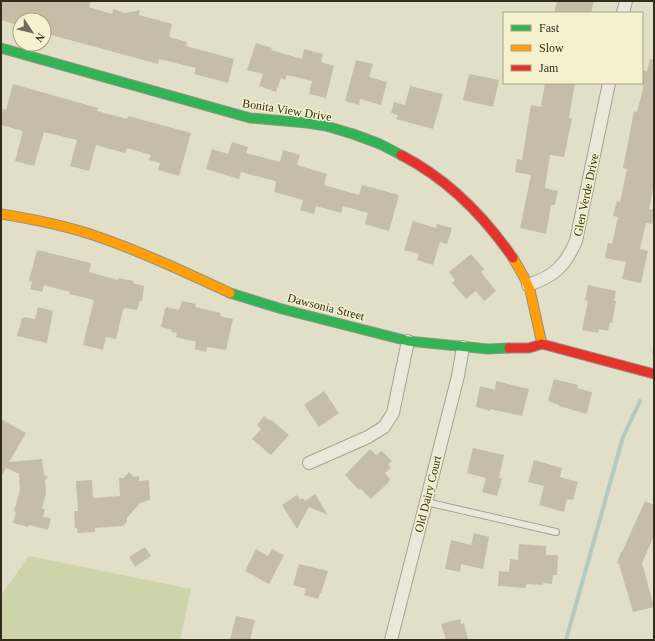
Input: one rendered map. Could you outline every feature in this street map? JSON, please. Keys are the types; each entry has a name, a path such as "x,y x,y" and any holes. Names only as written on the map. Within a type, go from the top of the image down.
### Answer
{"street":[{"path":"623,12 626,1"},
{"name":"Bonita View Drive","path":"1,48 250,118 314,124 351,134 399,154 438,179 462,199 504,245 528,285 542,344"},
{"name":"Glen Verde Drive","path":"528,285 542,280 558,270 570,256 576,241 609,84"},
{"name":"Dawsonia Street","path":"1,214 66,227 93,235 147,255 230,293 282,309 408,341 488,349 529,348 542,344 654,374"},
{"path":"309,463 368,437 384,427 393,413 408,341"},
{"name":"Old Dairy Court","path":"391,640 458,376 463,346"}],"lane":[{"path":"426,502 556,532"}],"green space":[{"path":"29,556 191,589 180,640 1,640 1,595"}],"building":[{"path":"1,1 91,1 89,7 112,14 113,9 126,13 140,10 139,15 172,24 169,37 187,42 186,46 234,59 228,83 194,74 196,68 159,59 158,64 52,35 52,12 12,12 12,23 1,20"},
{"path":"557,1 594,1 591,12 554,12"},
{"path":"256,43 272,48 271,50 302,59 304,49 323,54 321,62 334,66 326,98 309,94 312,81 287,75 285,80 281,78 276,92 259,86 263,74 247,70"},
{"path":"650,59 654,60 654,184 649,209 654,210 654,215 652,224 646,223 640,249 648,251 641,283 622,279 626,262 605,258 608,243 612,244 618,217 613,216 617,201 620,202 627,169 623,168 634,111 637,112 644,85 642,85 643,70 647,71"},
{"path":"356,60 373,64 369,77 387,82 381,105 360,99 359,105 345,101"},
{"path":"469,74 499,80 493,107 463,100"},
{"path":"13,84 98,108 97,111 127,119 128,116 191,133 179,176 158,170 160,163 149,160 151,155 127,148 125,153 96,145 89,171 70,166 77,140 44,132 34,166 15,161 23,131 1,125 1,108 6,110"},
{"path":"545,84 575,84 569,118 572,119 564,157 550,155 545,188 558,191 555,205 551,205 546,234 520,228 531,175 515,172 517,159 522,160 531,105 541,107"},
{"path":"410,86 443,94 433,129 396,119 398,115 391,113 394,102 405,105"},
{"path":"232,142 248,147 246,153 280,162 283,150 300,155 297,165 327,174 324,185 359,195 362,185 399,195 389,231 365,224 368,213 343,206 341,213 316,206 314,214 300,210 303,200 274,192 275,181 241,172 239,179 206,169 212,149 228,154"},
{"path":"413,221 436,228 437,224 452,228 447,244 440,242 433,265 417,260 419,254 404,250"},
{"path":"37,250 91,263 89,272 118,280 118,278 134,281 133,283 144,286 142,301 140,301 137,310 125,308 123,310 116,339 106,337 103,350 83,345 94,300 69,294 70,292 44,285 42,292 30,289 32,282 29,281"},
{"path":"471,254 484,269 481,272 496,291 484,301 476,291 466,299 452,283 455,280 449,272"},
{"path":"588,285 616,291 614,301 616,301 612,323 610,323 608,331 599,329 598,333 582,330 588,301 585,300"},
{"path":"182,301 196,304 195,307 221,313 220,316 233,319 226,350 207,347 206,352 195,349 196,342 176,337 177,333 161,327 165,309 167,307 179,310"},
{"path":"38,307 53,311 47,343 17,336 22,318 35,319"},
{"path":"554,379 578,385 577,388 592,392 587,414 559,406 548,401"},
{"path":"496,381 529,389 522,416 490,409 490,411 476,407 480,386 495,390"},
{"path":"324,391 339,413 319,427 304,405"},
{"path":"264,416 269,420 270,419 289,435 271,455 252,439 261,429 257,425"},
{"path":"1,419 26,433 9,462 42,459 44,475 48,477 45,480 46,493 42,508 45,510 43,517 51,518 48,530 13,523 16,512 14,511 20,490 19,474 6,468 1,477"},
{"path":"473,448 504,455 499,478 502,478 497,496 482,492 486,478 467,473"},
{"path":"370,449 376,455 382,451 392,461 388,464 391,468 385,473 390,481 371,499 361,489 359,490 345,475"},
{"path":"534,460 562,468 560,477 578,482 573,500 567,499 564,512 539,505 544,486 528,482"},
{"path":"129,472 134,477 139,476 139,481 149,480 150,500 140,503 127,518 127,522 123,526 95,528 95,532 78,533 77,528 75,528 74,511 78,511 76,481 92,480 93,498 120,496 119,478 124,478"},
{"path":"315,494 328,515 309,507 297,529 282,505 297,495 300,500 303,498 305,501"},
{"path":"645,501 654,505 654,536 642,563 654,607 633,612 619,564 617,563"},
{"path":"474,533 489,537 483,569 461,564 460,572 445,569 451,540 471,545"},
{"path":"519,544 546,546 546,555 558,555 557,575 553,575 552,584 526,584 526,588 498,586 499,571 509,572 510,559 518,560"},
{"path":"145,547 151,556 135,567 129,557"},
{"path":"256,549 268,556 272,549 284,555 269,584 245,571"},
{"path":"299,564 328,571 318,599 304,595 306,589 293,585"},
{"path":"236,616 255,620 250,640 230,640"},
{"path":"460,619 461,624 464,623 468,640 446,640 441,624"}],"waterway":[{"path":"566,640 623,437 640,401"}],"traffic: fast":[{"path":"1,48 250,118 326,126 380,144 401,155"},
{"path":"230,293 282,309 408,341 488,349 509,348"}],"traffic: slow":[{"path":"1,214 70,228 111,241 230,293"},
{"path":"513,258 530,290 542,344"}],"traffic: jam":[{"path":"401,155 418,164 463,199 490,227 513,258"},
{"path":"509,348 529,348 542,344 654,374"}]}
